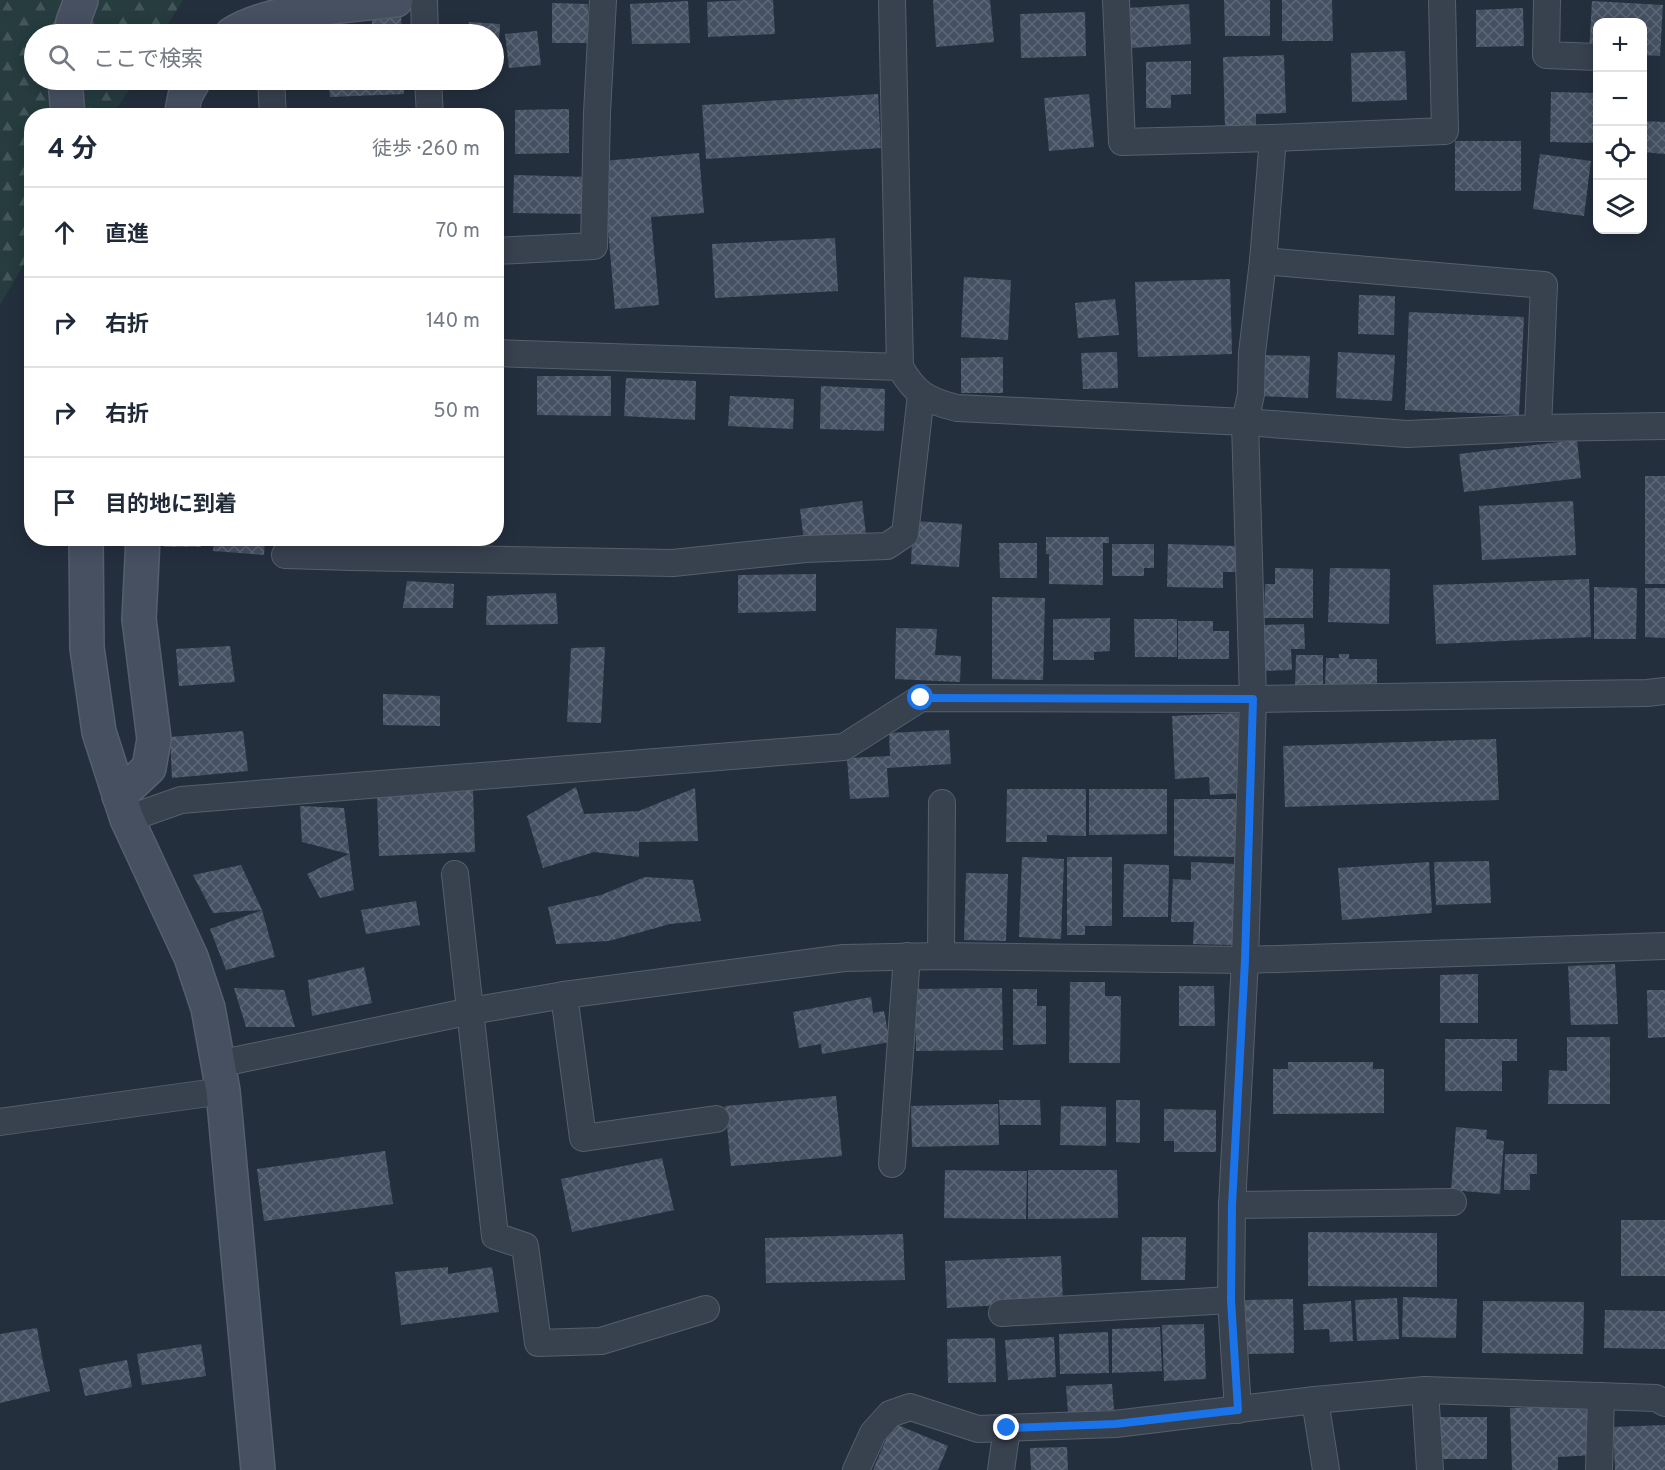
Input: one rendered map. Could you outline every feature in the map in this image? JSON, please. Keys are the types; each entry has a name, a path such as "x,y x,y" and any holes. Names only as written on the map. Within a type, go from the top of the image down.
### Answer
{"street":[{"path":"73,24 81,0"},
{"path":"273,24 304,6 396,0"},
{"path":"424,0 425,24"},
{"path":"504,251 594,246 597,113 603,0"},
{"path":"892,0 900,367 909,383 936,403 957,408 1245,422 1407,434 1538,428 1665,426"},
{"path":"1116,0 1122,142 1445,131 1442,0"},
{"path":"1547,0 1546,55 1593,57"},
{"path":"65,90 67,108"},
{"path":"183,108 188,90"},
{"path":"272,90 273,108"},
{"path":"429,90 430,108"},
{"path":"1238,1410 1231,1300 1232,1206 1245,960 1253,699 1245,422 1251,394 1252,353 1263,261 1273,138"},
{"path":"1263,261 1545,285 1538,428"},
{"path":"504,353 900,367"},
{"path":"285,555 353,548 673,563 805,549 887,546 905,534 921,394"},
{"path":"86,546 87,648 99,732 123,808 191,957 208,1008 220,1078 258,1470"},
{"path":"123,808 149,768 154,739 139,619 143,546"},
{"path":"123,808 181,800 844,747 921,698 1253,699 1665,691"},
{"path":"941,956 942,803"},
{"path":"455,874 495,1236 525,1246 538,1343 601,1341 706,1309"},
{"path":"0,1122 220,1078 471,1011 564,995 844,958 941,956 1245,960 1665,946"},
{"path":"892,1164 907,956"},
{"path":"564,995 583,1138 716,1119"},
{"path":"1232,1206 1454,1202"},
{"path":"1002,1313 1231,1300"},
{"path":"1425,1390 1430,1470"},
{"path":"856,1470 873,1433 890,1414 910,1407 978,1429 1115,1424 1315,1400 1425,1390 1656,1398 1665,1403"},
{"path":"1599,1470 1601,1396"},
{"path":"1315,1400 1326,1470"},
{"path":"1001,1470 1007,1428"}],"green space":[{"path":"0,0 183,0 168,24 24,24 24,90 129,90 117,108 24,108 24,264 0,305"}],"building":[{"path":"773,0 775,34 708,37 707,2"},
{"path":"933,0 990,0 994,42 936,47"},
{"path":"1224,0 1270,0 1270,36 1225,36"},
{"path":"1282,0 1332,0 1333,41 1282,41"},
{"path":"688,1 690,43 632,44 630,4"},
{"path":"1592,1 1663,5 1660,56 1647,55 1647,18 1593,18 1593,52 1589,52"},
{"path":"552,3 588,4 588,43 552,43"},
{"path":"1189,4 1191,44 1131,48 1128,8"},
{"path":"1523,8 1524,46 1476,47 1476,10"},
{"path":"1085,12 1086,56 1021,58 1020,14"},
{"path":"401,14 402,24 372,24 372,16"},
{"path":"469,22 500,24 469,24"},
{"path":"537,31 541,65 509,68 505,34"},
{"path":"1405,51 1407,100 1352,102 1351,53"},
{"path":"1284,55 1286,113 1256,114 1256,126 1225,127 1223,57"},
{"path":"1191,61 1191,94 1171,95 1171,108 1146,108 1146,62"},
{"path":"330,90 404,90 404,94 330,97"},
{"path":"1551,92 1593,93 1593,143 1550,142"},
{"path":"878,94 881,148 706,159 702,105"},
{"path":"1089,94 1094,147 1049,151 1044,98"},
{"path":"569,109 569,153 515,154 515,110"},
{"path":"1647,121 1665,122 1665,154 1647,152"},
{"path":"1455,141 1521,141 1521,191 1455,191"},
{"path":"699,153 704,213 651,217 659,305 615,309 602,161"},
{"path":"1540,154 1591,161 1584,216 1533,209"},
{"path":"514,175 590,177 589,214 513,213"},
{"path":"835,238 838,291 715,298 712,244"},
{"path":"964,277 1011,280 1008,340 961,337"},
{"path":"1230,279 1232,354 1138,357 1135,282"},
{"path":"1359,295 1395,296 1394,335 1358,334"},
{"path":"1115,299 1119,335 1078,338 1075,303"},
{"path":"1409,312 1524,317 1519,415 1405,410"},
{"path":"1117,352 1118,388 1083,389 1081,353"},
{"path":"1338,352 1395,355 1392,401 1336,398"},
{"path":"1260,355 1310,356 1308,398 1259,396"},
{"path":"1003,357 1003,393 961,393 961,358"},
{"path":"537,376 611,376 611,416 537,415"},
{"path":"626,378 696,381 695,420 624,416"},
{"path":"821,386 885,389 884,431 820,429"},
{"path":"730,396 794,399 793,429 728,426"},
{"path":"1577,440 1581,478 1464,492 1459,454"},
{"path":"1645,476 1665,476 1665,584 1645,584"},
{"path":"862,501 867,542 805,549 800,509"},
{"path":"1573,501 1576,555 1482,560 1479,506"},
{"path":"913,521 962,524 959,567 911,564"},
{"path":"1046,537 1109,537 1109,543 1103,543 1103,585 1049,584 1049,554 1046,554"},
{"path":"999,543 1037,543 1037,578 1000,578"},
{"path":"1112,544 1154,544 1154,568 1144,568 1144,576 1112,576"},
{"path":"1168,544 1236,546 1236,572 1223,572 1223,588 1167,587"},
{"path":"164,546 201,546 201,547"},
{"path":"213,546 265,546 264,555 213,551"},
{"path":"1275,568 1313,569 1313,618 1264,618 1265,584 1275,584"},
{"path":"1330,568 1390,569 1389,624 1328,622"},
{"path":"816,574 816,611 738,613 738,575"},
{"path":"1589,579 1591,637 1436,644 1433,585"},
{"path":"407,581 454,584 453,608 403,608"},
{"path":"1594,587 1637,588 1636,639 1594,639"},
{"path":"1645,588 1665,588 1665,638 1645,637"},
{"path":"556,593 558,624 486,625 487,596"},
{"path":"992,597 1045,598 1043,680 992,679"},
{"path":"1110,618 1110,651 1094,652 1094,660 1053,660 1053,619"},
{"path":"1134,619 1177,619 1177,657 1135,657"},
{"path":"1178,621 1213,621 1213,631 1229,631 1229,659 1178,659"},
{"path":"1304,624 1305,649 1291,649 1292,670 1260,671 1259,625"},
{"path":"896,628 937,629 935,655 961,656 960,682 895,679"},
{"path":"230,646 235,682 179,686 176,649"},
{"path":"605,647 601,723 567,722 571,648"},
{"path":"1339,654 1349,654 1349,659 1377,659 1377,686 1325,685 1326,658 1339,658"},
{"path":"1296,655 1323,655 1323,687 1295,686"},
{"path":"383,694 440,696 440,726 383,725"},
{"path":"1238,713 1242,793 1210,795 1209,777 1175,779 1172,716"},
{"path":"949,730 951,764 887,768 889,797 850,799 847,758 890,756 889,733"},
{"path":"243,731 248,771 172,778 170,737"},
{"path":"1496,739 1499,800 1285,807 1283,746"},
{"path":"576,787 584,814 639,811 695,788 698,841 639,842 639,857 594,852 543,868 527,816"},
{"path":"1007,789 1086,789 1086,836 1047,835 1047,842 1006,842"},
{"path":"1089,789 1167,789 1167,834 1089,835"},
{"path":"473,790 475,852 379,856 377,793"},
{"path":"1174,799 1240,799 1240,857 1174,856"},
{"path":"300,806 344,808 354,890 320,898 307,874 349,854 302,842"},
{"path":"1022,857 1064,859 1061,939 1019,937"},
{"path":"1067,857 1112,857 1112,926 1085,926 1085,935 1067,935"},
{"path":"1489,861 1491,903 1436,905 1434,862"},
{"path":"1191,862 1237,864 1233,945 1193,944 1194,922 1171,922 1173,879 1191,880"},
{"path":"1429,862 1432,913 1342,920 1338,868"},
{"path":"1124,864 1169,865 1168,917 1123,917"},
{"path":"241,865 262,910 213,913 193,875"},
{"path":"966,873 1008,874 1006,941 964,940"},
{"path":"645,877 693,880 701,921 670,924 609,941 556,944 548,907 601,895"},
{"path":"416,901 420,925 366,934 361,910"},
{"path":"262,910 275,957 226,970 210,929"},
{"path":"1615,964 1618,1024 1571,1025 1568,966"},
{"path":"364,967 372,1003 312,1016 308,980"},
{"path":"1478,974 1478,1023 1440,1023 1440,975"},
{"path":"1070,982 1105,982 1105,996 1121,996 1120,1063 1069,1063"},
{"path":"1179,986 1214,986 1215,1026 1179,1026"},
{"path":"234,988 284,990 295,1027 246,1027"},
{"path":"1002,988 1003,1050 916,1051 915,989"},
{"path":"1013,989 1037,989 1037,1006 1046,1006 1046,1044 1013,1045"},
{"path":"1647,990 1665,990 1665,1037 1648,1038"},
{"path":"871,997 873,1013 884,1011 890,1042 822,1054 821,1044 799,1048 793,1012"},
{"path":"1567,1037 1610,1037 1610,1104 1548,1104 1549,1070 1567,1071"},
{"path":"1445,1039 1517,1039 1517,1061 1502,1061 1502,1091 1445,1091"},
{"path":"1288,1062 1373,1062 1373,1069 1384,1069 1384,1113 1273,1114 1273,1069 1288,1069"},
{"path":"836,1096 842,1156 731,1166 725,1106"},
{"path":"999,1100 1040,1100 1041,1125 1000,1125"},
{"path":"1116,1100 1140,1100 1140,1143 1116,1142"},
{"path":"998,1104 999,1145 912,1147 911,1106"},
{"path":"1061,1106 1106,1107 1106,1146 1060,1145"},
{"path":"1164,1109 1216,1110 1216,1152 1174,1152 1174,1141 1164,1141"},
{"path":"1456,1127 1487,1130 1486,1139 1504,1141 1500,1194 1451,1190"},
{"path":"385,1151 393,1204 264,1221 257,1169"},
{"path":"1505,1154 1537,1154 1537,1174 1530,1174 1530,1190 1504,1190"},
{"path":"662,1158 674,1210 572,1232 561,1179"},
{"path":"945,1170 1027,1171 1026,1219 944,1218"},
{"path":"1028,1170 1117,1170 1118,1218 1028,1219"},
{"path":"1621,1220 1665,1220 1665,1276 1621,1276"},
{"path":"1308,1232 1437,1233 1437,1287 1308,1286"},
{"path":"903,1234 905,1280 766,1283 765,1238"},
{"path":"1142,1237 1186,1237 1185,1280 1141,1280"},
{"path":"1061,1256 1063,1302 947,1308 945,1261"},
{"path":"448,1267 448,1274 492,1267 499,1312 401,1325 395,1272"},
{"path":"1403,1297 1457,1299 1456,1338 1402,1337"},
{"path":"1397,1298 1399,1339 1357,1341 1355,1300"},
{"path":"1293,1299 1294,1353 1246,1354 1245,1300"},
{"path":"1351,1301 1353,1341 1330,1342 1329,1329 1304,1330 1303,1304"},
{"path":"1483,1301 1584,1302 1583,1354 1482,1353"},
{"path":"1605,1310 1665,1311 1665,1349 1604,1348"},
{"path":"1204,1324 1206,1379 1164,1381 1162,1325"},
{"path":"1160,1327 1162,1371 1112,1373 1112,1329"},
{"path":"37,1328 50,1391 0,1403 0,1334"},
{"path":"1108,1332 1109,1373 1060,1374 1059,1334"},
{"path":"1054,1337 1056,1377 1008,1380 1005,1340"},
{"path":"995,1338 996,1382 948,1383 947,1339"},
{"path":"201,1344 206,1376 142,1385 137,1354"},
{"path":"127,1360 132,1387 85,1396 79,1369"},
{"path":"1112,1384 1114,1410 1068,1413 1066,1386"},
{"path":"1592,1405 1594,1455 1558,1457 1558,1470 1512,1470 1510,1408"},
{"path":"1435,1417 1487,1417 1487,1459 1435,1459"},
{"path":"893,1423 948,1446 938,1470 873,1470"},
{"path":"1665,1425 1665,1470 1615,1470 1613,1427"},
{"path":"1067,1447 1068,1470 1031,1470 1030,1448"}],"route":[{"path":"921,698 1253,699 1245,960 1232,1206 1231,1300 1238,1410 1115,1424 1007,1428"}]}
